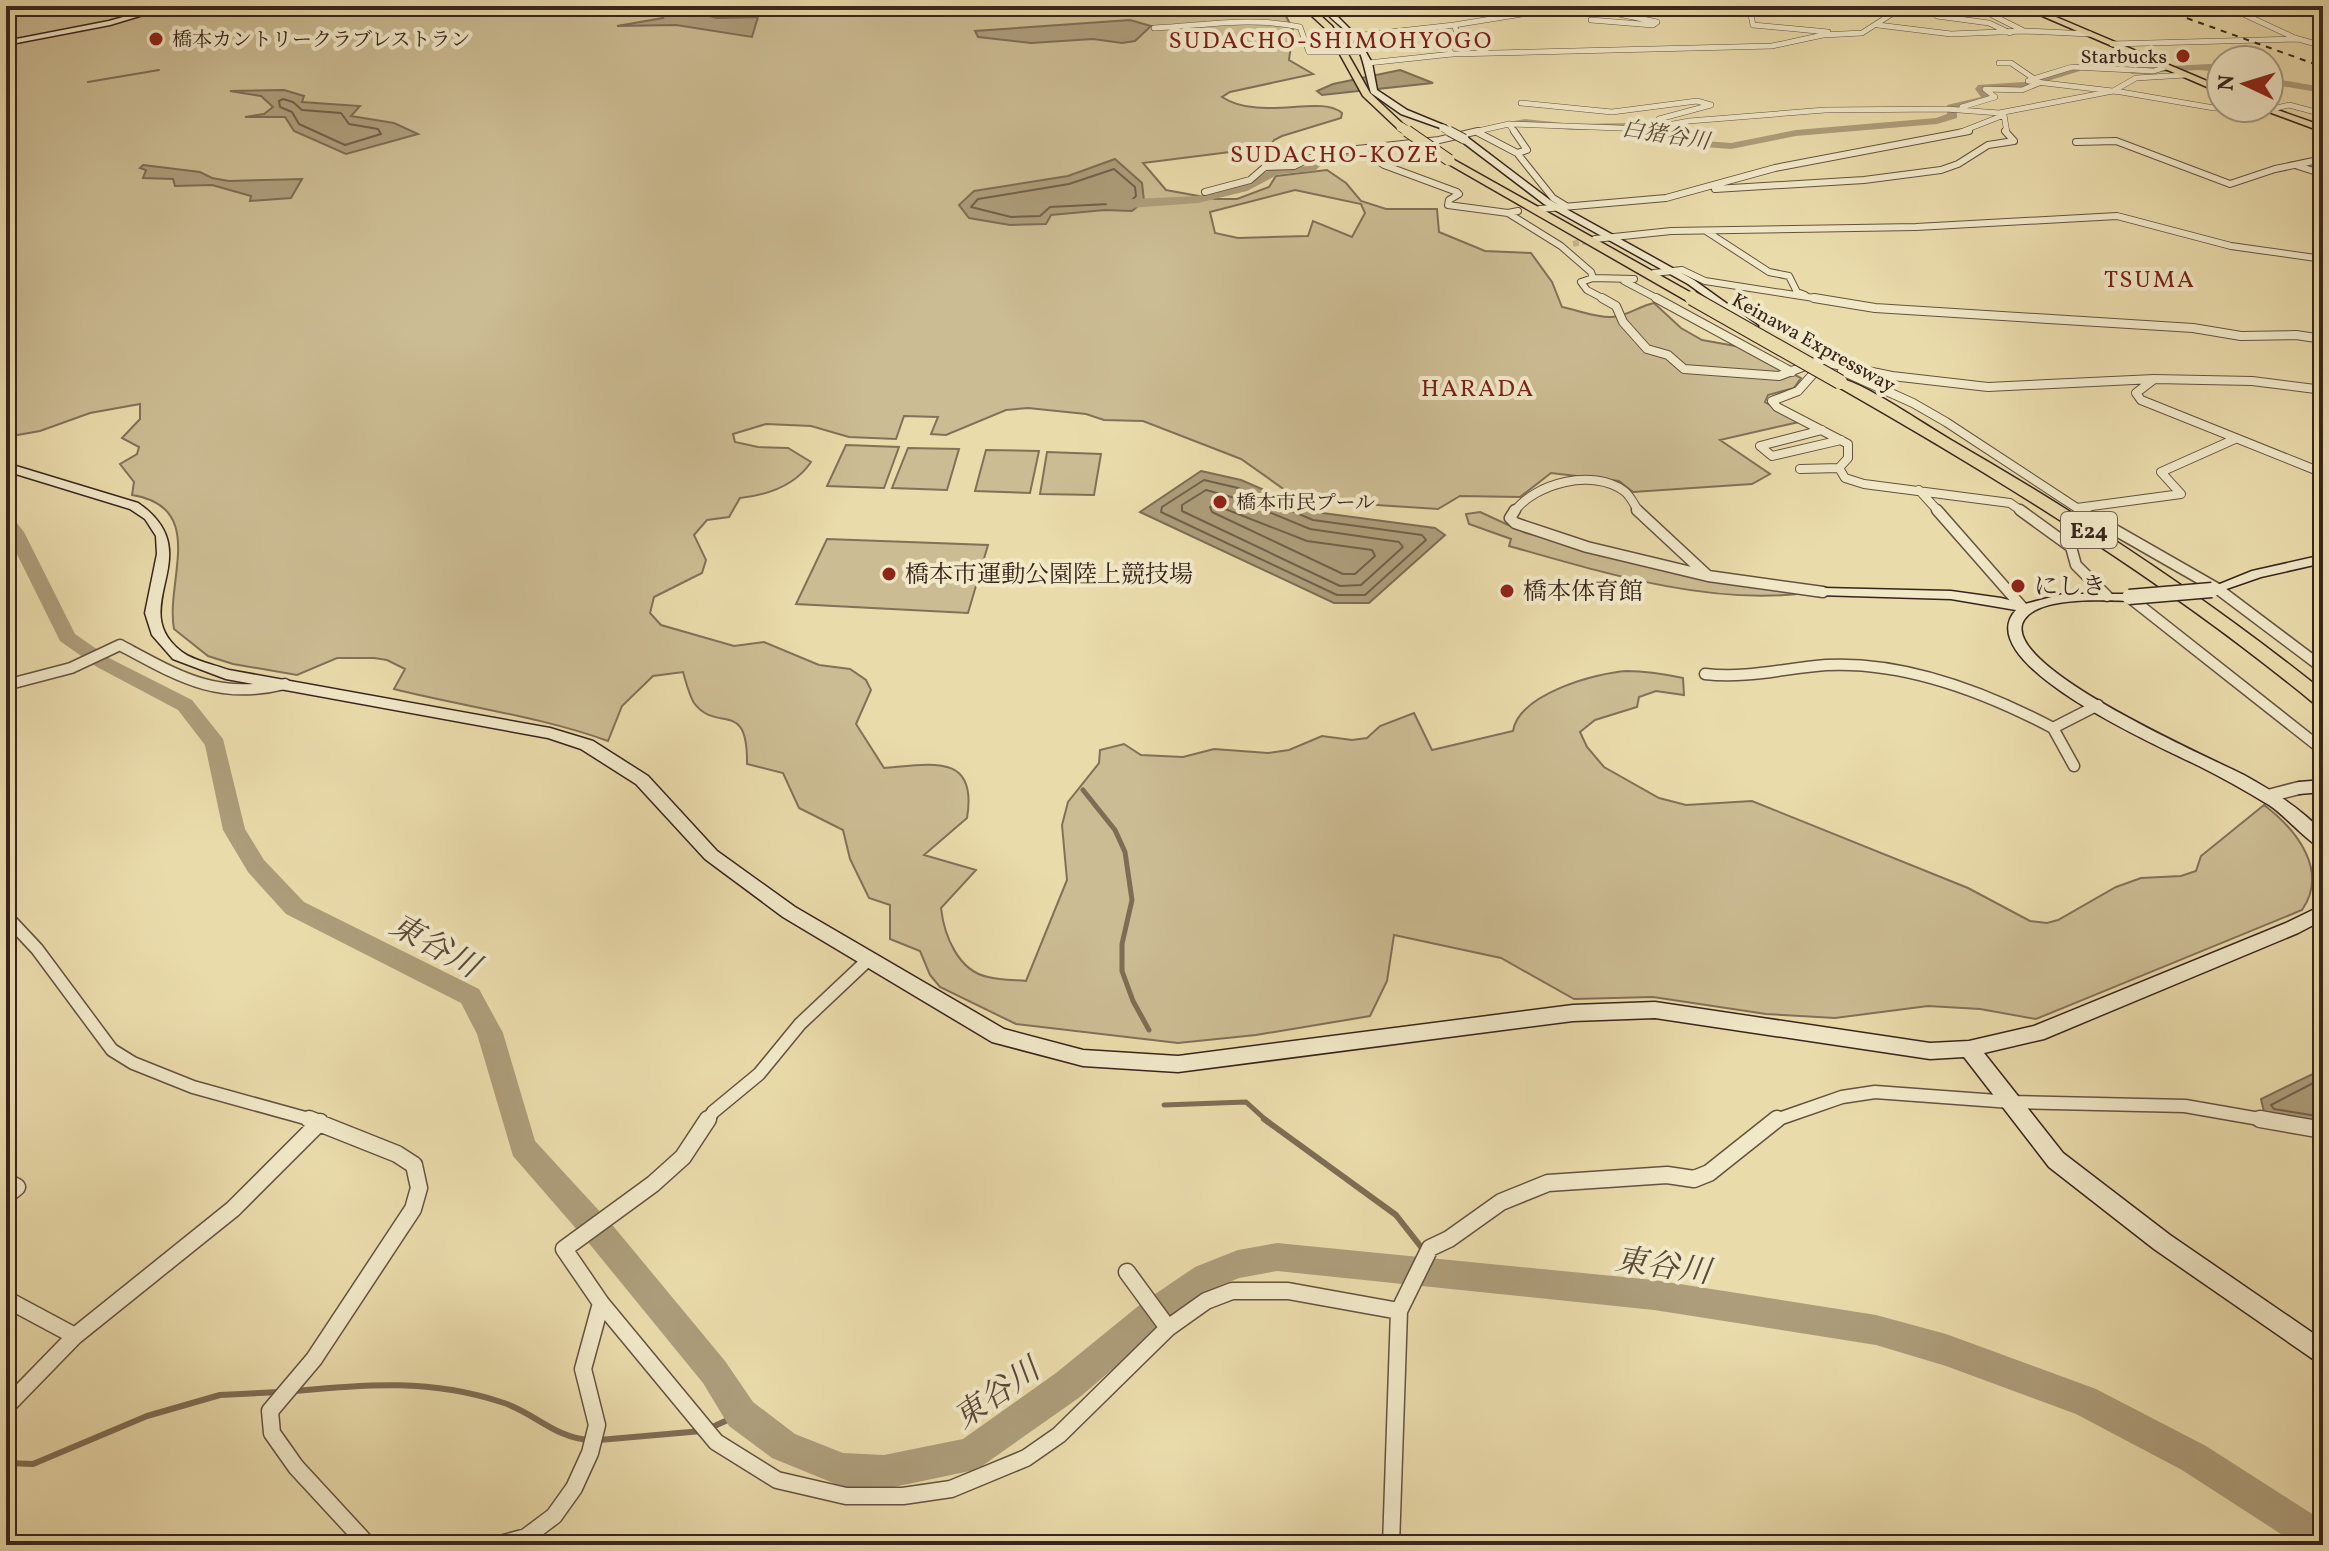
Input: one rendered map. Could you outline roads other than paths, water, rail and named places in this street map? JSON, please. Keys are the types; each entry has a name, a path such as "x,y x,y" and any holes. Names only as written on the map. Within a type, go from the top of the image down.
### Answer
{"highway":[{"name":"Keinawa Expressway","path":"1305,6 1329,28 1354,78 1366,94 1401,127 1449,160 1840,382 2080,523 2233,629 2323,701"},
{"path":"2023,6 2205,83"},
{"path":"2285,116 2323,129"}],"street":[{"path":"1324,6 1354,36 1368,63 1370,83 1378,95 1404,112 1464,139 1561,207 1671,271 1778,341 1924,409 2077,508 2215,590 2323,668"},
{"path":"1354,36 1555,15 1596,13 1657,22 1653,25 1594,20 1555,15 1529,6"},
{"path":"1609,13 1642,6"},
{"path":"1762,6 1751,15 1753,25 1841,34"},
{"path":"1878,25 1898,10 1932,6"},
{"path":"1974,6 2024,31"},
{"path":"2226,6 2323,48"},
{"path":"124,9 148,9"},
{"path":"6,43 110,23 148,9"},
{"path":"1594,20 1596,13"},
{"path":"1937,16 1989,23 2011,33"},
{"path":"1154,28 1176,28 1201,22 1285,22 1300,27 1309,52 1361,52"},
{"path":"1917,23 1926,30"},
{"path":"1452,54 1447,47 1459,37 1454,25"},
{"path":"1368,63 1452,54 1757,47 1862,33 1872,25 1981,35 2024,31 2090,34"},
{"path":"6,34 39,27"},
{"path":"2112,44 2299,39"},
{"path":"1999,63 2011,63 2036,81 2205,106"},
{"path":"1952,109 1993,98 1985,89 2022,90 2072,67 2154,71 2166,67"},
{"path":"1205,192 1250,180 1265,167 1294,166 1321,153 1362,151 1429,141 1509,124 1535,123 1576,129 1652,127 1796,111 1952,109 1999,113 2113,91 2136,78 2182,73"},
{"path":"1521,103 1612,112 1697,101 1711,105 1651,123 1652,127"},
{"path":"2285,105 2323,114"},
{"path":"1540,209 1657,200 1775,168 1969,131 2004,115 2029,108"},
{"path":"1708,188 1727,190 1864,180 1949,168 1981,147 2014,141 2004,130 2004,115"},
{"path":"1509,124 1527,150 1517,153"},
{"path":"1476,132 1517,153 1561,207"},
{"path":"2076,142 2116,141 2230,184 2323,159"},
{"path":"1362,151 1384,165 1457,192 1459,194 1449,200 1448,205 1508,213 1518,211"},
{"path":"2293,165 2323,174"},
{"path":"1508,213 1561,246 1591,272 1593,278"},
{"path":"1595,239 1705,230 1916,227 2117,216 2231,246 2323,259"},
{"path":"1705,230 1769,272 1789,276 1797,292 1811,297"},
{"path":"1561,246 1573,244"},
{"path":"1654,273 1689,272 1705,281 1875,308 2193,328 2241,336 2296,335 2323,339"},
{"path":"1634,279 1593,278 1581,282 1616,306 1623,322 1647,349 1668,355 1678,367 1779,376 1826,363 1892,376 1988,387 2154,379 2252,381 2323,390"},
{"path":"1624,281 1792,372"},
{"path":"1747,346 1778,341"},
{"path":"1800,469 1839,468 1848,458 1848,444 1777,407 1772,401 1798,391 1826,363"},
{"path":"2154,379 2136,393 2141,400 2323,473"},
{"path":"1822,430 1760,446 1772,456 1841,440"},
{"path":"2077,508 2181,494 2161,472 2235,439"},
{"path":"6,467 134,506 150,517 162,536 164,554 152,613 159,635 178,656 206,669 550,733 587,745 642,780 711,855 744,881 999,1036 1083,1058 1178,1064 1573,1013 1655,1010 1930,1051 1969,1049 2037,1033 2292,928 2323,912"},
{"path":"1839,468 1845,478 1853,482 2010,503 2071,547 2076,565 2107,596"},
{"path":"1708,576 1683,547 1638,511 1631,497 1621,489 1572,481 1553,484 1516,508 1510,518 1515,523 1587,547 1708,576 1823,592 1972,597 2001,600 2023,608"},
{"path":"1919,490 2023,608"},
{"path":"2323,559 2257,574 2215,590 2045,601 2023,608 2015,618 2013,633 2023,652 2062,685 2268,796 2323,843"},
{"path":"2129,597 2323,750"},
{"path":"6,685 77,666 120,645 219,692 252,693 285,684"},
{"path":"1705,674 1732,679 1845,665 1893,671 1980,694 2019,708 2053,728 2074,766"},
{"path":"2053,728 2098,705"},
{"path":"2268,796 2323,786"},
{"path":"6,916 37,949 112,1050 133,1063 193,1087 320,1122 397,1154 414,1165 419,1188 413,1209 368,1279 270,1411 272,1433 296,1467 368,1545"},
{"path":"869,959 800,1024 759,1074 713,1112 683,1157 653,1184 564,1249 601,1303 712,1437 777,1480 846,1496 903,1496 951,1489 1026,1458 1059,1435 1166,1326 1206,1301 1232,1291 1288,1291 1401,1307"},
{"path":"1969,1049 2056,1160 2162,1242 2323,1354"},
{"path":"1391,1545 1401,1307 1428,1252 1501,1202 1548,1183 1651,1175 1694,1179 1709,1173 1774,1120 1842,1097 1875,1092 2011,1102 2185,1106 2323,1130"},
{"path":"6,1407 75,1336 233,1209 320,1122"},
{"path":"6,1181 17,1187 6,1196"},
{"path":"1127,1272 1166,1326"},
{"path":"6,1299 75,1336"},
{"path":"497,1545 526,1537 554,1516 574,1488 590,1453 597,1430 583,1369 601,1303"}],"water":[{"path":"689,11 717,18 758,17 752,37 676,25 617,26 663,18 659,13"},
{"path":"1130,20 1151,26 1135,41 1122,43 1093,39 1031,43 978,37 975,31"},
{"path":"1400,70 1433,83 1322,95 1317,91 1333,84"},
{"path":"284,90 304,96 302,102 360,106 351,116 394,123 418,134 346,154 294,131 285,117 245,117 264,114 273,107 261,96 230,91"},
{"path":"1115,159 1142,183 1144,201 1132,211 1051,215 1046,224 1010,225 969,218 959,205 974,191 1068,176"},
{"path":"143,165 200,172 229,181 302,179 291,198 250,201 251,196 212,185 175,186 173,179 143,178 146,170 140,168"},
{"path":"1201,471 1241,480 1315,512 1435,528 1445,535 1369,603 1334,603 1140,512"},
{"path":"2323,1069 2323,1125 2265,1116 2261,1099"}],"waterway":[{"name":"白猪谷川","path":"2132,71 2205,68"},
{"name":"白猪谷川","path":"1492,126 1525,122 1571,127 1634,126 1653,128 1704,144 1731,146 1796,133 1937,121 1953,116 1951,107 1988,98 1980,89 1982,87 2025,85 2077,69"},
{"path":"88,82 159,70"},
{"name":"白猪谷川","path":"2285,84 2323,90"},
{"name":"白猪谷川","path":"1112,204 1151,204 1221,195 1261,181 1276,171 1311,169 1322,157 1364,150"},
{"name":"東谷川","path":"6,521 15,532 67,637 104,663 185,705 215,744 234,830 256,866 295,908 470,996 490,1033 523,1147 603,1237 714,1372 741,1414 784,1446 843,1470 884,1472 970,1454 1068,1385 1153,1314 1206,1277 1238,1264 1277,1257 1654,1295 1876,1330 1946,1350 2084,1401 2194,1458 2323,1541"},
{"path":"1083,790 1115,830 1125,852 1132,900 1122,944 1122,971 1133,1001 1149,1030"},
{"path":"1164,1105 1246,1102 1267,1121"},
{"path":"1264,1119 1396,1215 1425,1252"},
{"path":"1430,1259 1440,1273"},
{"path":"295,1391 373,1385 450,1390 513,1406 566,1435 590,1440"},
{"path":"6,1463 33,1464 147,1416 220,1395 279,1392"},
{"path":"710,1428 741,1414"},
{"path":"599,1440 702,1431"}],"tunnel":[{"path":"1573,244 1595,239"}],"railway":[{"path":"2153,6 2323,67"}],"place":[{"name":"橋本カントリークラブレストラン","path":"156,39"},
{"name":"Starbucks","path":"2183,56"},
{"name":"橋本市民プール","path":"1220,502"},
{"name":"橋本市運動公園陸上競技場","path":"889,574"},
{"name":"にしき","path":"2018,586"},
{"name":"橋本体育館","path":"1507,591"}],"district":[{"name":"SUDACHO-SHIMOHYOGO","path":"1331,40"},
{"name":"SUDACHO-KOZE","path":"1335,154"},
{"name":"TSUMA","path":"2150,279"},
{"name":"HARADA","path":"1478,388"}]}
